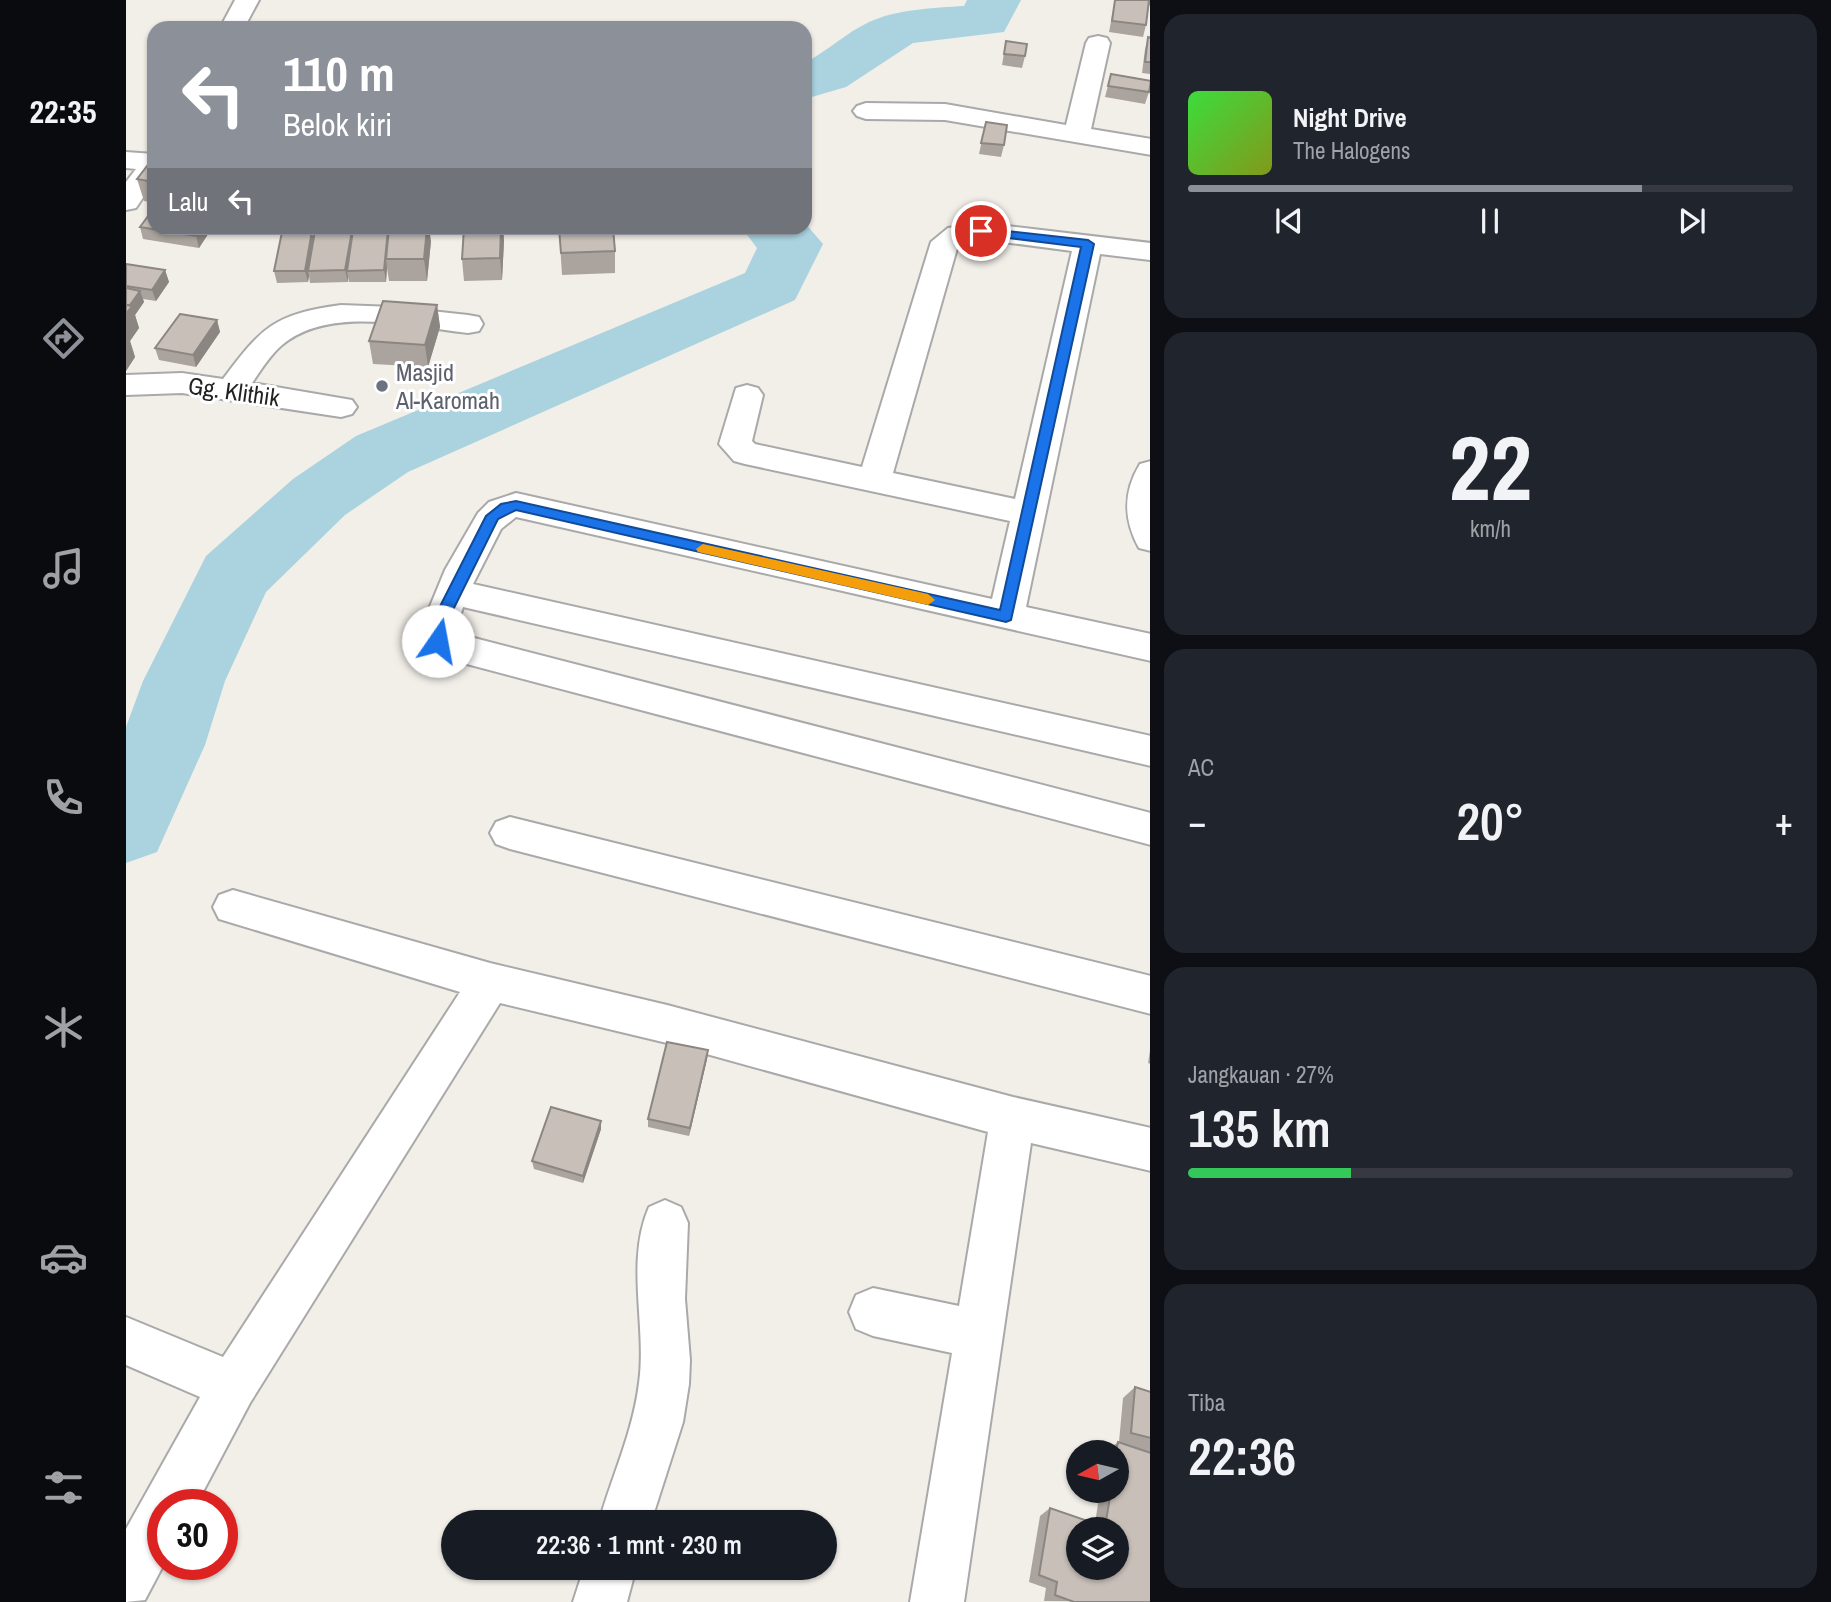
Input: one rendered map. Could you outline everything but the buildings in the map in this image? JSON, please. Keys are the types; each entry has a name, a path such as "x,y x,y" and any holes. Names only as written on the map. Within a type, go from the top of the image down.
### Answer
{"street":[{"path":"236,21 247,0"},
{"path":"1077,135 1098,43"},
{"path":"866,111 945,112 1150,148"},
{"path":"126,160 147,162"},
{"path":"126,202 147,172"},
{"path":"874,482 945,242 954,234 969,231 1150,252"},
{"path":"1006,616 1088,244"},
{"path":"230,391 271,338 312,317 359,315 468,324"},
{"name":"Gg. Klithik","path":"126,386 182,383 341,407"},
{"path":"747,395 735,437 738,449 874,482 1030,514"},
{"path":"1150,472 1143,490 1146,528 1150,539"},
{"path":"1150,648 516,505 506,507 493,516 438,624 437,638 442,644 1150,829"},
{"path":"453,592 1150,751"},
{"path":"510,832 1150,995"},
{"path":"233,907 490,982 667,1024 1013,1118 1150,1150"},
{"path":"177,1489 233,1386 490,982"},
{"path":"937,1602 1013,1118"},
{"path":"629,1510 658,1422 664,1384 666,1360 661,1299 665,1223"},
{"path":"873,1312 980,1335"},
{"path":"126,1341 233,1386"},
{"path":"126,1581 147,1543"},
{"path":"600,1602 606,1580"}],"waterway":[{"path":"812,81 838,68 874,42 898,30 985,20 994,0"},
{"path":"126,826 162,745 184,681 234,576 319,497 382,454 772,286 791,244 781,235"}],"slow traffic":[{"path":"703,549 928,600"}],"place":[{"name":"Masjid Al-Karomah","path":"382,386"}],"route":[{"path":"438,641 438,624 493,516 506,507 516,505 1006,616 1088,244 981,231"}]}
